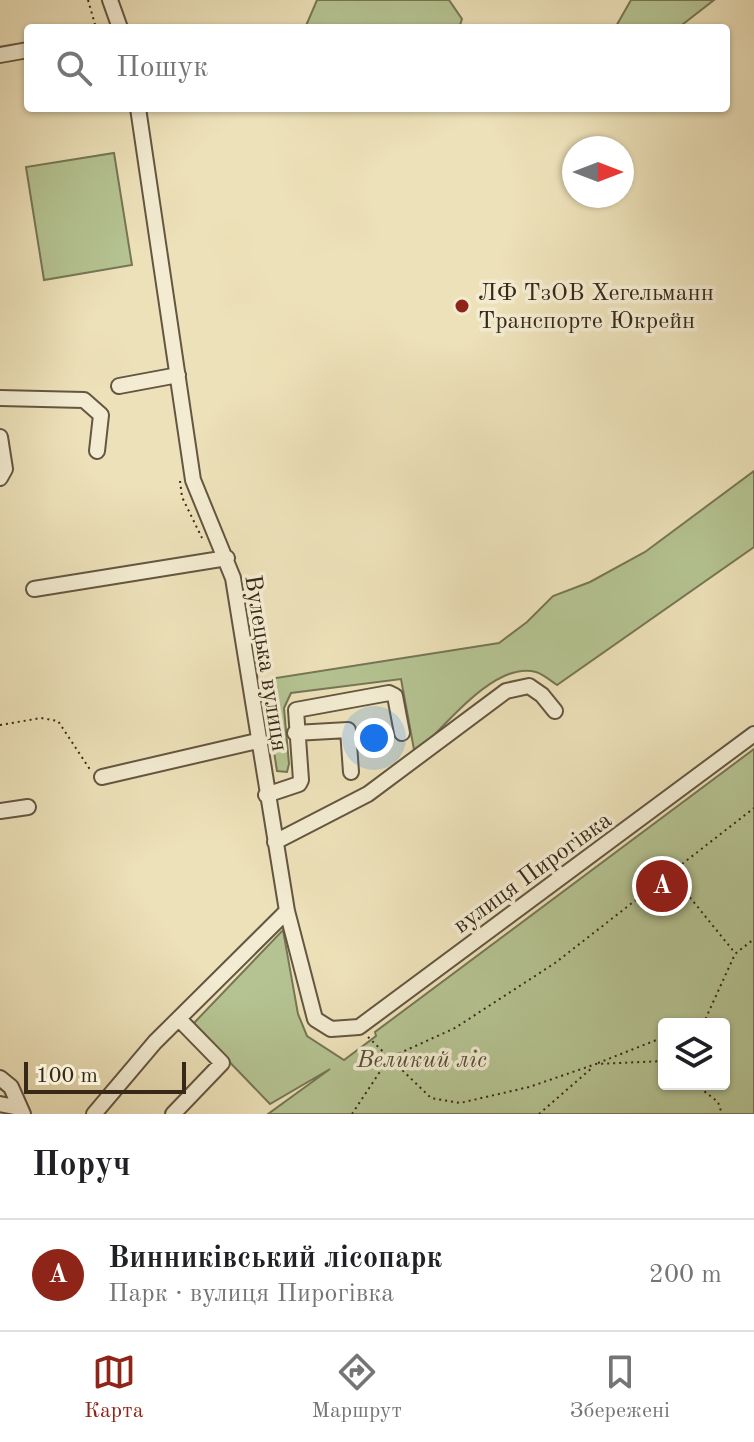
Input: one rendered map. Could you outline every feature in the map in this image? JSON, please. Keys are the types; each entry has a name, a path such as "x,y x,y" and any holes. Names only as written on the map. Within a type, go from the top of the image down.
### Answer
{"street":[{"path":"110,0 119,24"},
{"path":"0,55 24,51"},
{"name":"Вулецька вулиця","path":"139,112 193,480 223,559 287,911 309,1005 315,1019 331,1029 359,1027"},
{"path":"119,386 178,375"},
{"path":"0,398 84,400 101,415 97,451"},
{"path":"0,437 5,469 0,478"},
{"path":"34,589 223,559"},
{"path":"275,842 368,794 506,691 529,686 542,695 555,711"},
{"path":"266,795 299,784 301,780 295,733 296,710 389,693 395,696 402,733"},
{"path":"295,733 348,730 351,772"},
{"name":"вулиця Пирогівка","path":"359,1027 754,734"},
{"path":"100,777 257,741"},
{"path":"0,811 28,807"},
{"path":"94,1114 155,1042 287,911"},
{"path":"173,1114 222,1063 180,1020"},
{"path":"0,1078 11,1087 21,1111"},
{"path":"0,1104 21,1111"}],"path":[{"path":"88,0 95,24"},
{"path":"180,482 189,515 223,559"},
{"path":"0,725 41,718 58,721 74,750 100,777"},
{"path":"352,1114 389,1058 455,1028 555,963 754,808"},
{"path":"670,873 735,954"},
{"path":"706,1018 735,954 754,939"},
{"path":"359,1027 431,1098 460,1103 529,1087 658,1039"},
{"path":"539,1114 596,1064 658,1061"},
{"path":"703,1090 718,1102 722,1114"}],"green space":[{"path":"317,0 449,0 462,19 460,24 307,24"},
{"path":"631,0 714,0 683,24 617,24"},
{"path":"114,153 132,265 44,280 26,167"},
{"path":"754,471 754,547 557,685 536,672 520,671 504,676 470,699 415,755 401,679 291,693 284,708 289,764 287,772 277,771 263,680 499,643 527,622 553,596 590,582 645,552"},
{"name":"Великий ліс","path":"754,749 754,1114 268,1114 330,1069 270,1104 193,1024 283,930 298,1014 307,1036 344,1060 376,1036 375,1032"}],"place":[{"name":"ЛФ ТзОВ Хегельманн Транспорте Юкрейн","path":"462,306"},
{"name":"Винниківський лісопарк","path":"662,886"}]}
